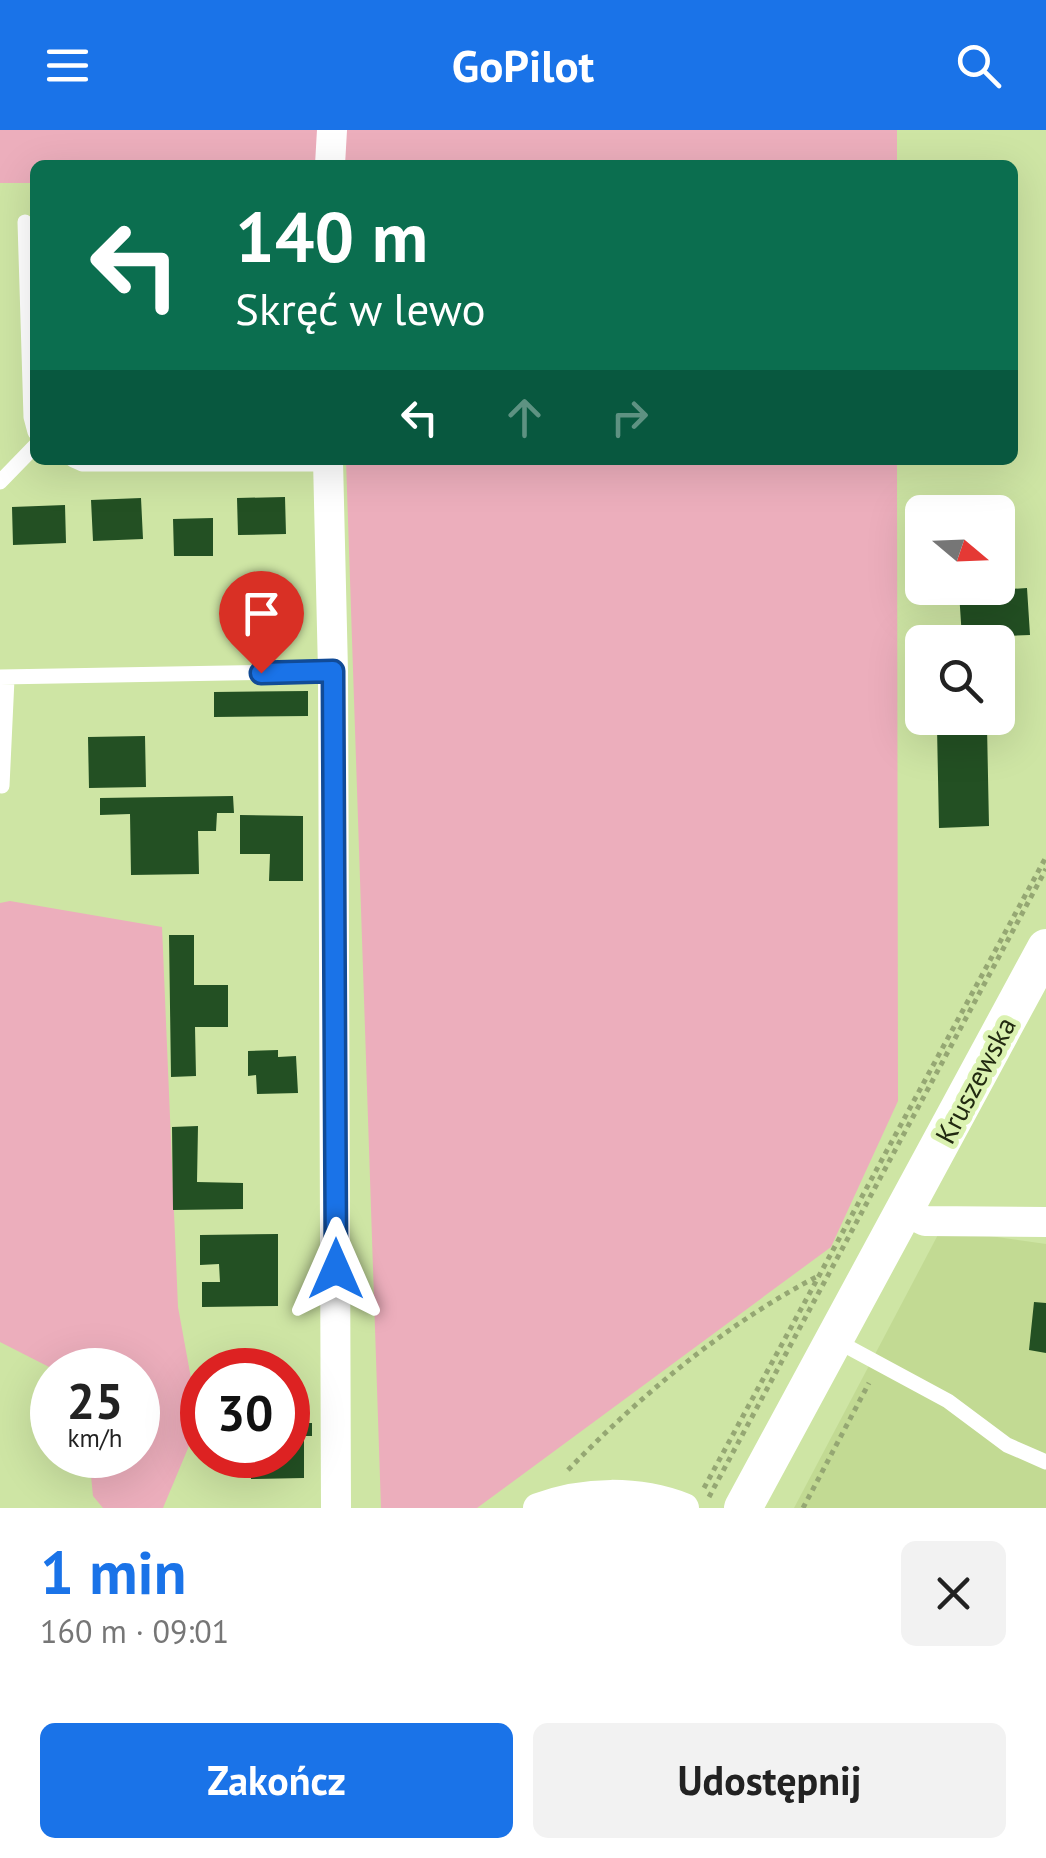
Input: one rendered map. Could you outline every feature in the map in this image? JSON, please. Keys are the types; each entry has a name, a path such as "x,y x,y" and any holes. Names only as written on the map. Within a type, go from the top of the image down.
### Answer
{"street":[{"path":"330,160 332,130"},
{"path":"328,465 333,671 336,1508"},
{"name":"Kruszewska","path":"744,1508 835,1340 837,1279 904,1212 1046,948"},
{"path":"904,1212 925,1221 1046,1222"},
{"path":"538,1508 568,1499 619,1495 692,1501"}],"lane":[{"path":"26,222 30,378"},
{"path":"0,482 30,451"},
{"path":"2,786 4,678 333,671"},
{"path":"835,1340 948,1400 1007,1445 1046,1462"}],"path":[{"path":"692,1501 837,1279 1046,857"},
{"path":"702,1508 837,1279 1046,869"},
{"path":"565,1474 659,1383 740,1321 837,1279"}],"shaded area":[{"path":"0,130 897,130 897,160 30,160 30,183 0,183"},
{"path":"346,465 897,465 898,1101 831,1247 477,1508 381,1508"},
{"path":"10,901 162,927 178,1307 185,1348 180,1348 180,1467 163,1508 103,1508 93,1496 91,1478 160,1478 160,1348 30,1348 30,1357 0,1342 0,903"},
{"path":"941,1229 1046,1244 1046,1508 794,1508"}],"building":[{"path":"285,497 286,534 238,535 237,498"},
{"path":"141,498 143,539 93,541 91,500"},
{"path":"65,505 66,543 13,545 12,507"},
{"path":"213,518 213,556 174,556 173,519"},
{"path":"1027,588 1030,635 1015,636 1015,625 961,625 960,605 1015,605 1015,589"},
{"path":"308,691 308,716 214,717 214,692"},
{"path":"937,735 987,735 989,826 939,828"},
{"path":"145,736 146,787 89,788 88,737"},
{"path":"233,796 234,813 217,813 216,831 198,831 199,874 131,875 130,814 100,815 100,798"},
{"path":"240,815 303,816 303,881 269,881 270,854 240,854"},
{"path":"169,935 194,935 194,985 228,985 228,1027 195,1027 196,1076 171,1077"},
{"path":"278,1050 278,1057 296,1056 298,1093 257,1094 256,1075 248,1076 248,1051"},
{"path":"198,1126 197,1182 243,1183 243,1209 173,1210 172,1127"},
{"path":"278,1234 278,1306 202,1307 202,1282 220,1282 219,1264 200,1265 200,1235"},
{"path":"1034,1302 1046,1303 1046,1353 1029,1350"}],"route":[{"path":"261,673 333,671 336,1269"}]}
